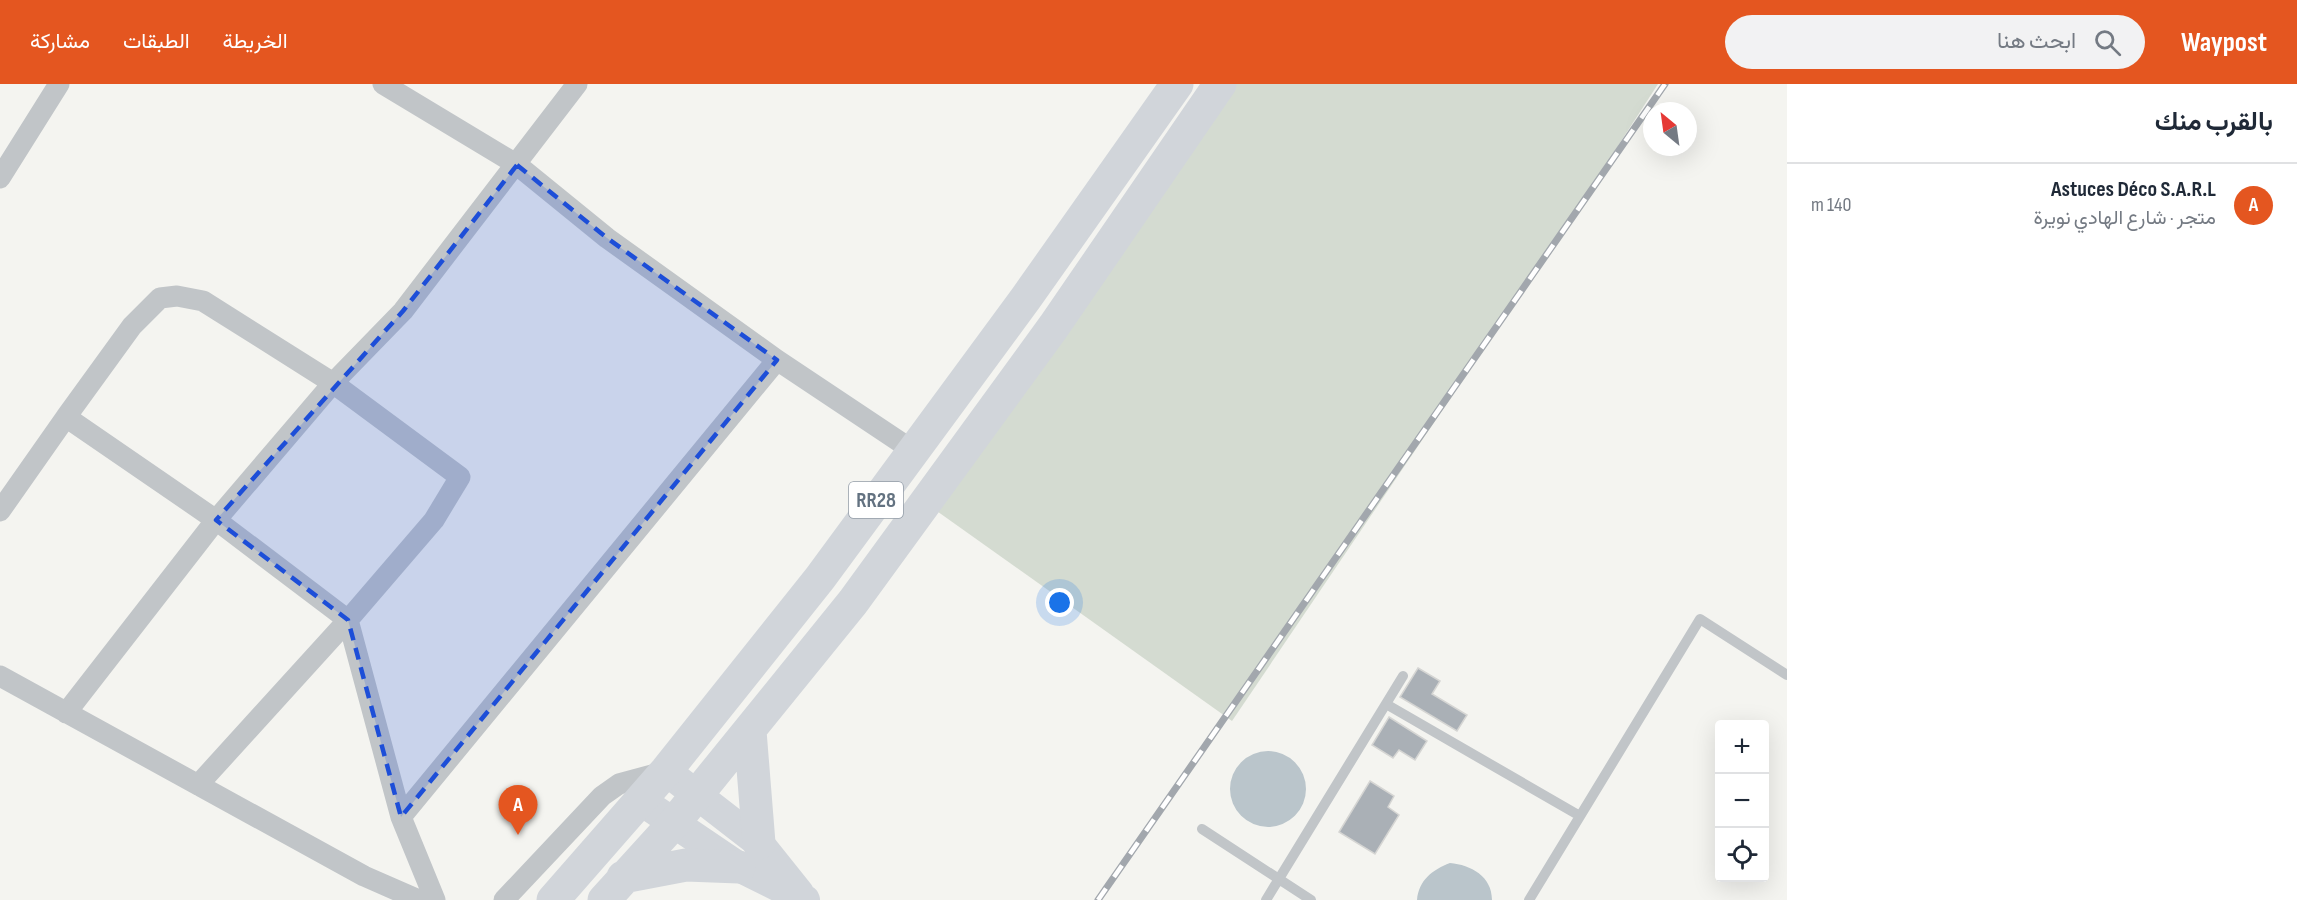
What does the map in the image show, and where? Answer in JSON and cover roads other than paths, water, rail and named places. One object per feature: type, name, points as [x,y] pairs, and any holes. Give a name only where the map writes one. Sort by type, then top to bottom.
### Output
[{"type":"highway","name":"RR28","points":[[553,900],[634,790],[666,771],[820,578],[1026,298],[1177,84]]},
{"type":"highway","name":"RR28","points":[[614,888],[675,823],[853,602],[1033,354],[1220,84]]},
{"type":"highway","points":[[750,731],[759,843]]},
{"type":"highway","points":[[614,888],[686,865],[739,867]]},
{"type":"street","points":[[0,178],[60,84]]},
{"type":"street","points":[[382,84],[516,165],[608,238],[777,360],[912,450]]},
{"type":"street","points":[[66,713],[216,520],[333,383],[403,311],[577,84]]},
{"type":"street","points":[[0,511],[132,326],[160,298],[177,296],[203,301],[333,383],[459,477],[434,520],[348,621],[198,785]]},
{"type":"street","points":[[401,817],[777,360]]},
{"type":"street","points":[[66,417],[216,520],[348,621],[401,817],[435,900]]},
{"type":"street","points":[[0,676],[364,876],[419,900]]},
{"type":"street","points":[[666,771],[759,843],[805,900]]},
{"type":"street","points":[[504,900],[602,796],[619,784],[634,790],[675,823],[739,867],[805,900]]},
{"type":"lane","points":[[1529,900],[1700,619],[1787,675]]},
{"type":"lane","points":[[1266,900],[1403,676]]},
{"type":"lane","points":[[1386,704],[1580,816]]},
{"type":"lane","points":[[1202,830],[1311,900]]},
{"type":"railway","points":[[1098,900],[1665,84]]},
{"type":"place","name":"Astuces Déco S.A.R.L","points":[[518,835]]}]
